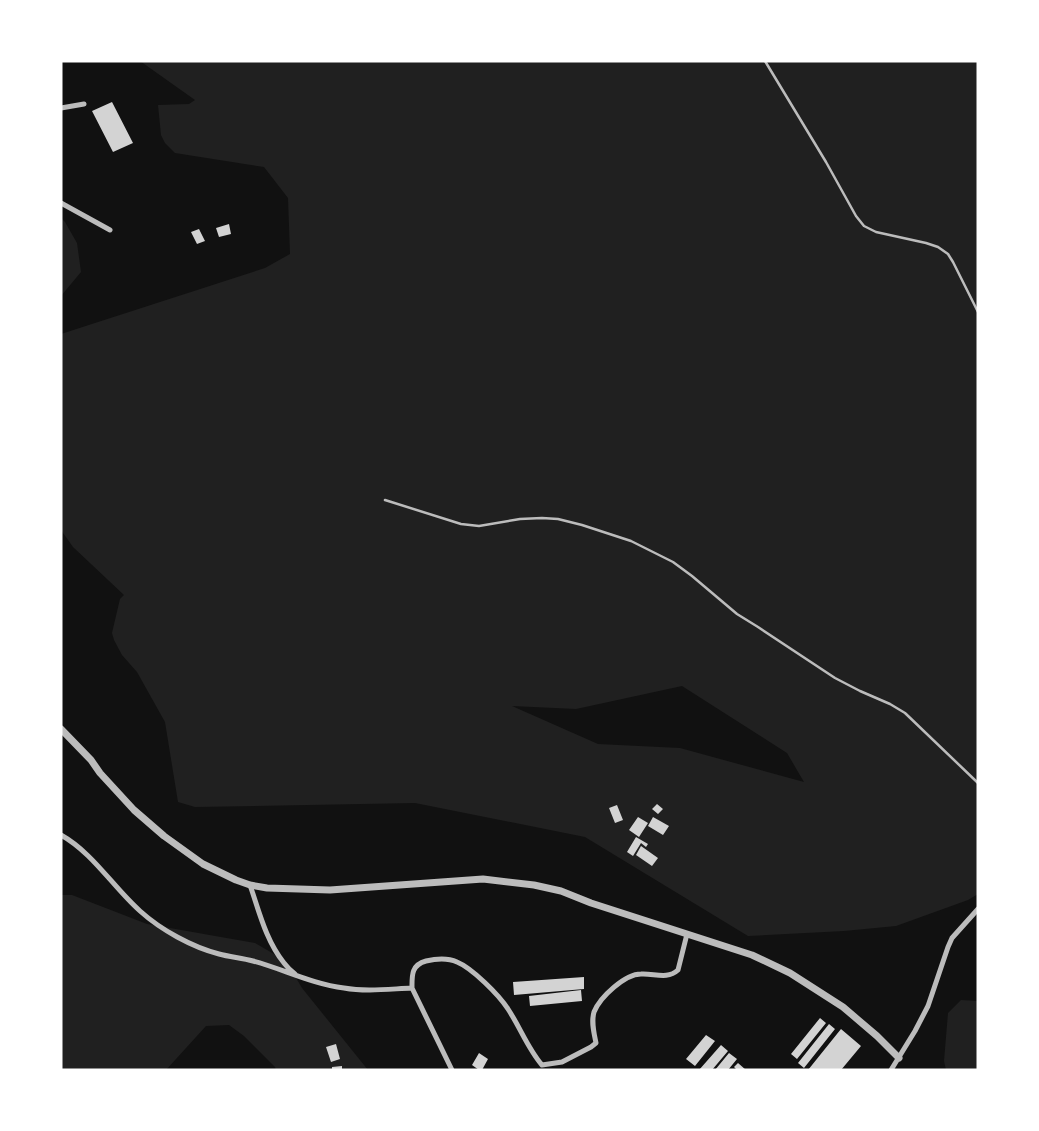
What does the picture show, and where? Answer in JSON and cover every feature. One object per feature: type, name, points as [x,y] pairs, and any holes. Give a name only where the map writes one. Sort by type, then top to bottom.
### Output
[{"type":"street","points":[[61,108],[84,104]]},
{"type":"street","points":[[61,203],[110,230]]},
{"type":"street","points":[[61,729],[91,760],[100,773],[134,810],[164,836],[203,864],[236,880],[267,888],[330,890],[483,879],[534,885],[561,891],[600,906],[752,955],[790,973],[843,1007],[899,1058]]},
{"type":"street","points":[[61,835],[92,858],[140,911],[160,926],[192,944],[218,954],[252,961],[345,989],[412,988]]},
{"type":"street","points":[[250,885],[273,946],[297,976]]},
{"type":"street","points":[[891,1070],[928,1006],[952,938],[978,910]]},
{"type":"street","points":[[452,1070],[412,988],[414,967],[424,962],[440,960],[457,962],[476,974],[508,1009],[542,1065],[562,1062],[592,1047],[596,1043],[592,1024],[594,1012],[610,991],[622,981],[632,975],[670,976],[678,970],[687,934]]},
{"type":"lane","points":[[765,61],[856,216],[864,226],[876,232],[926,243],[938,247],[948,254],[978,312]]},
{"type":"lane","points":[[385,500],[462,524],[479,526],[520,519],[558,519],[631,541],[673,562],[737,614],[835,678],[905,713],[978,783]]},
{"type":"shaded area","points":[[140,61],[978,61],[978,894],[968,900],[896,926],[748,936],[585,837],[415,803],[195,807],[178,802],[165,722],[137,672],[122,655],[112,633],[120,599],[124,595],[73,547],[61,530],[61,334],[265,268],[290,254],[288,198],[264,167],[175,153],[165,143],[161,135],[158,105],[189,104],[195,100]],"holes":[[[682,686],[787,753],[804,782],[680,748],[598,744],[512,706],[576,709]]]},
{"type":"shaded area","points":[[61,218],[77,243],[81,272],[61,296]]},
{"type":"shaded area","points":[[61,895],[72,895],[147,924],[255,943],[286,961],[302,988],[368,1070],[276,1070],[244,1036],[229,1025],[206,1026],[166,1070],[61,1070]]},
{"type":"shaded area","points":[[961,1000],[978,1001],[978,1070],[946,1070],[944,1061],[948,1013]]},
{"type":"building","points":[[112,102],[133,143],[113,152],[92,111]]},
{"type":"building","points":[[229,224],[231,234],[219,237],[216,228]]},
{"type":"building","points":[[199,229],[205,241],[197,244],[191,232]]},
{"type":"building","points":[[657,804],[663,809],[658,814],[652,809]]},
{"type":"building","points":[[617,805],[623,820],[615,823],[609,808]]},
{"type":"building","points":[[638,817],[648,823],[639,837],[629,830]]},
{"type":"building","points":[[653,817],[669,826],[663,835],[648,826]]},
{"type":"building","points":[[636,837],[648,844],[646,847],[641,843],[633,856],[627,852]]},
{"type":"building","points":[[641,846],[658,858],[652,866],[636,855]]},
{"type":"building","points":[[584,977],[584,989],[514,995],[513,982]]},
{"type":"building","points":[[581,990],[582,1001],[530,1006],[529,996]]},
{"type":"building","points":[[820,1018],[826,1023],[797,1059],[791,1054]]},
{"type":"building","points":[[829,1024],[835,1029],[804,1068],[798,1063]]},
{"type":"building","points":[[841,1029],[861,1046],[841,1070],[808,1070]]},
{"type":"building","points":[[706,1035],[715,1041],[695,1066],[686,1059]]},
{"type":"building","points":[[336,1044],[340,1059],[331,1062],[326,1047]]},
{"type":"building","points":[[721,1045],[728,1051],[712,1070],[699,1070]]},
{"type":"building","points":[[479,1053],[488,1059],[482,1070],[472,1065]]},
{"type":"building","points":[[729,1053],[737,1059],[728,1070],[715,1070]]},
{"type":"building","points":[[738,1063],[746,1070],[737,1070],[734,1067]]},
{"type":"building","points":[[342,1066],[342,1070],[332,1070],[332,1067]]}]
